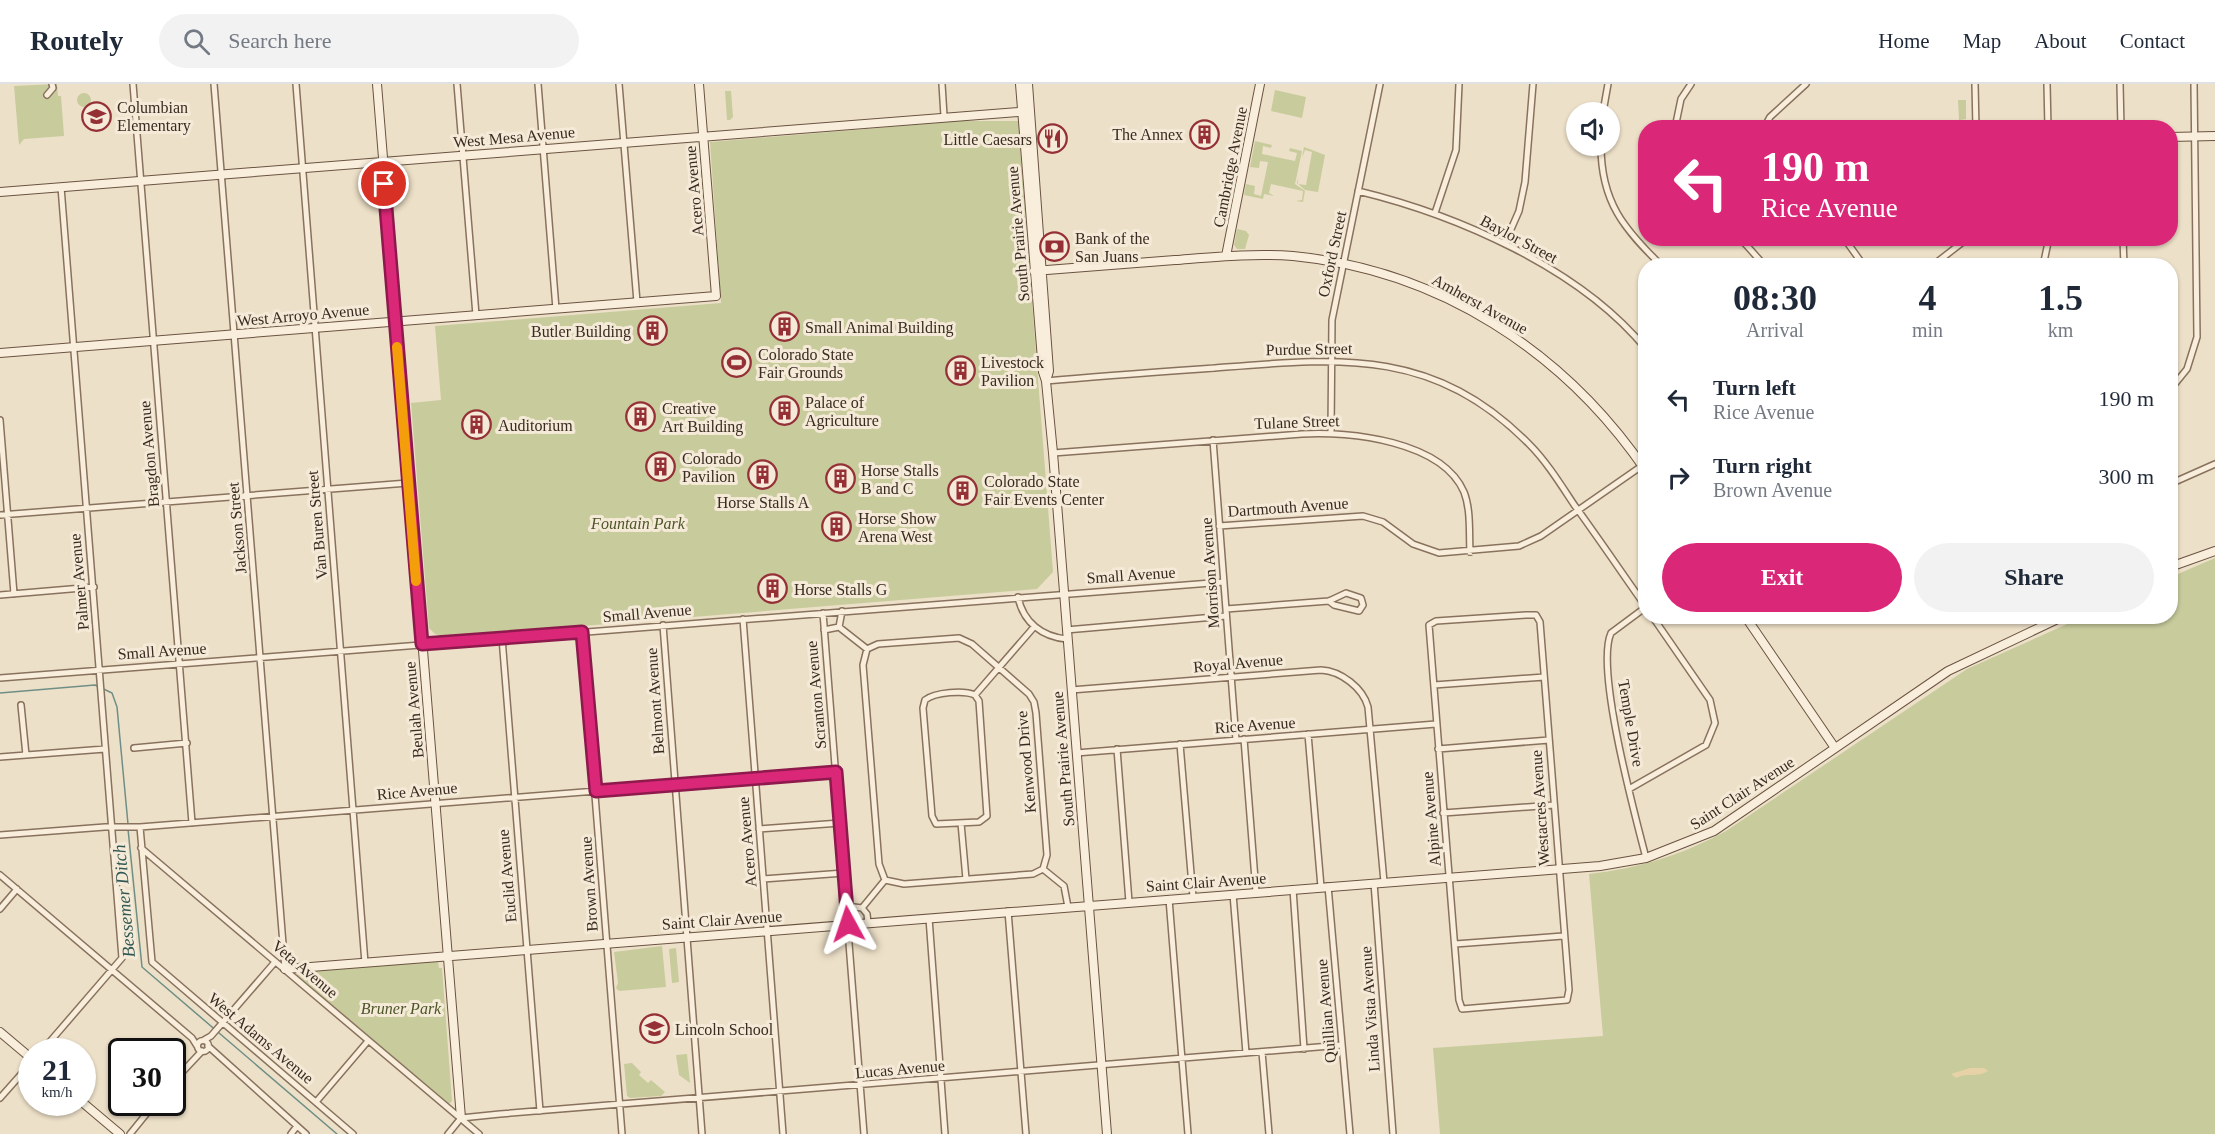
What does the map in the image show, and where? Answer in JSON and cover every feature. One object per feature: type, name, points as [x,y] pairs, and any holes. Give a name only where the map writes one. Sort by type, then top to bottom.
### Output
[{"type":"street","points":[[47,95],[52,84]]},
{"type":"street","name":"Bragdon Avenue","points":[[133,84],[192,823]]},
{"type":"street","name":"Jackson Street","points":[[214,84],[236,334],[285,969]]},
{"type":"street","name":"Van Buren Street","points":[[296,84],[365,963]]},
{"type":"street","name":"Beulah Avenue","points":[[377,84],[460,1118]]},
{"type":"street","points":[[457,84],[476,315]]},
{"type":"street","points":[[538,84],[556,309]]},
{"type":"street","points":[[619,84],[637,302]]},
{"type":"street","name":"Acero Avenue","points":[[699,84],[716,296]]},
{"type":"street","points":[[942,84],[944,116]]},
{"type":"street","name":"South Prairie Avenue","points":[[1020,84],[1026,111],[1043,372],[1047,381],[1107,1134]]},
{"type":"street","name":"South Prairie Avenue","points":[[1026,111],[1028,84]]},
{"type":"street","name":"Cambridge Avenue","points":[[1226,256],[1260,84]]},
{"type":"street","name":"Oxford Street","points":[[1330,432],[1332,320],[1380,84]]},
{"type":"street","points":[[1435,213],[1452,168],[1456,150],[1459,84]]},
{"type":"street","points":[[1505,243],[1519,211],[1524,189],[1533,84]]},
{"type":"street","points":[[1605,102],[1608,84]]},
{"type":"street","points":[[1677,120],[1681,99],[1691,84]]},
{"type":"street","points":[[1768,120],[1806,84]]},
{"type":"street","points":[[1975,84],[1976,120]]},
{"type":"street","points":[[2047,84],[2048,120]]},
{"type":"street","points":[[2120,84],[2121,120]]},
{"type":"street","points":[[2178,380],[2187,369],[2198,337],[2194,84]]},
{"type":"street","name":"West Mesa Avenue","points":[[0,192],[1026,111]]},
{"type":"street","points":[[2178,137],[2215,136]]},
{"type":"street","points":[[1602,156],[1605,185],[1613,208],[1638,241]]},
{"type":"street","name":"Palmer Avenue","points":[[53,1038],[122,958],[61,187]]},
{"type":"street","name":"Baylor Street","points":[[1358,191],[1435,213],[1505,243],[1567,281],[1600,306],[1638,342]]},
{"type":"street","points":[[1643,246],[1654,258]]},
{"type":"street","points":[[1747,246],[1758,258]]},
{"type":"street","points":[[1942,258],[1958,246]]},
{"type":"street","name":"Amherst Avenue","points":[[1038,271],[1226,256],[1292,256],[1345,264],[1400,278],[1447,298],[1539,353],[1590,399],[1638,459]]},
{"type":"street","name":"West Arroyo Avenue","points":[[0,353],[716,296]]},
{"type":"street","name":"Purdue Street","points":[[1047,381],[1332,360],[1381,364],[1408,371],[1469,397],[1494,414],[1530,445],[1638,596]]},
{"type":"street","points":[[0,420],[14,594]]},
{"type":"street","name":"Tulane Street","points":[[1053,453],[1330,432],[1373,438],[1395,444],[1423,456],[1448,471],[1458,482],[1467,503],[1470,552]]},
{"type":"street","name":"Morrison Avenue","points":[[1213,440],[1236,740]]},
{"type":"street","points":[[2178,480],[2215,464]]},
{"type":"street","name":"Dartmouth Avenue","points":[[1220,526],[1363,516],[1383,522],[1421,548],[1439,553],[1505,549],[1530,542],[1638,470]]},
{"type":"street","points":[[0,515],[408,483]]},
{"type":"street","points":[[2178,564],[2215,551]]},
{"type":"street","name":"Small Avenue","points":[[0,678],[1224,582]]},
{"type":"street","points":[[0,595],[94,587]]},
{"type":"street","points":[[1226,609],[1329,601],[1342,594],[1351,594],[1360,598],[1363,605],[1359,611],[1354,611],[1329,601]]},
{"type":"street","points":[[1018,597],[1023,614],[1034,627],[1051,636],[1067,639]]},
{"type":"street","points":[[839,627],[842,611]]},
{"type":"street","name":"Scranton Avenue","points":[[823,613],[864,1134]]},
{"type":"street","name":"Temple Drive","points":[[1638,613],[1611,633],[1607,645],[1614,719],[1646,858]]},
{"type":"street","name":"Alpine Avenue","points":[[1462,1009],[1443,813],[1429,625],[1436,621],[1536,615]]},
{"type":"street","name":"Westacres Avenue","points":[[1462,1009],[1567,1000],[1569,990],[1540,622],[1536,615]]},
{"type":"street","points":[[1066,630],[1226,616]]},
{"type":"street","name":"Acero Avenue","points":[[743,619],[783,1134]]},
{"type":"street","points":[[1629,789],[1706,745],[1712,737],[1715,723],[1710,700],[1658,624]]},
{"type":"street","points":[[1750,624],[1835,748]]},
{"type":"street","name":"Saint Clair Avenue","points":[[285,969],[1600,866],[1646,858],[1714,831],[1948,671],[2047,624]]},
{"type":"street","name":"Belmont Avenue","points":[[663,625],[702,1134]]},
{"type":"street","points":[[824,630],[839,627]]},
{"type":"street","points":[[839,627],[867,650],[863,664],[879,864],[885,880]]},
{"type":"street","points":[[975,695],[1034,627]]},
{"type":"street","name":"Brown Avenue","points":[[582,632],[622,1134]]},
{"type":"street","name":"Euclid Avenue","points":[[502,638],[540,1111]]},
{"type":"street","name":"Kenwood Drive","points":[[867,650],[878,644],[959,638],[967,641],[1029,694],[1036,707],[1047,855],[1044,868]]},
{"type":"street","name":"Royal Avenue","points":[[1071,690],[1321,670],[1336,672],[1361,692],[1366,700],[1371,729],[1384,882]]},
{"type":"street","points":[[1434,685],[1544,677]]},
{"type":"street","points":[[967,693],[975,695],[979,701],[988,812],[983,820],[940,825],[932,819],[923,704],[933,696],[967,693]]},
{"type":"street","points":[[21,705],[26,755]]},
{"type":"street","name":"Rice Avenue","points":[[1076,753],[1436,724]]},
{"type":"street","name":"Quillian Avenue","points":[[1308,734],[1350,1134]]},
{"type":"street","points":[[1244,739],[1256,892]]},
{"type":"street","points":[[1438,748],[1549,740]]},
{"type":"street","points":[[134,748],[187,743]]},
{"type":"street","points":[[1180,744],[1192,897]]},
{"type":"street","points":[[0,757],[105,749]]},
{"type":"street","points":[[1117,749],[1129,902]]},
{"type":"street","name":"Rice Avenue","points":[[0,835],[112,827],[128,828],[836,772]]},
{"type":"street","points":[[1443,813],[1554,805]]},
{"type":"street","points":[[759,829],[840,823]]},
{"type":"street","points":[[961,823],[966,879]]},
{"type":"street","points":[[140,827],[141,848]]},
{"type":"street","name":"Veta Avenue","points":[[141,848],[479,1134]]},
{"type":"street","name":"West Adams Avenue","points":[[141,848],[152,962],[220,1025],[353,1134]]},
{"type":"street","points":[[885,880],[904,884],[1033,874],[1044,868],[1064,886],[1068,907]]},
{"type":"street","points":[[763,879],[844,873]]},
{"type":"street","points":[[0,875],[192,1038],[205,1044],[306,1134]]},
{"type":"street","points":[[862,908],[885,880]]},
{"type":"street","name":"Linda Vista Avenue","points":[[1374,883],[1393,1134]]},
{"type":"street","points":[[0,909],[17,889]]},
{"type":"street","points":[[1293,889],[1304,1049]]},
{"type":"street","points":[[1233,894],[1246,1053]]},
{"type":"street","points":[[1169,899],[1188,1134]]},
{"type":"street","points":[[846,906],[862,908],[867,914],[868,922]]},
{"type":"street","points":[[1008,912],[1026,1134]]},
{"type":"street","points":[[929,918],[945,1134]]},
{"type":"street","points":[[1455,944],[1563,936]]},
{"type":"street","points":[[186,1067],[276,962]]},
{"type":"street","points":[[0,1032],[18,1048]]},
{"type":"street","points":[[316,1102],[368,1041]]},
{"type":"street","name":"Lucas Avenue","points":[[460,1118],[1342,1046]]},
{"type":"street","points":[[1262,1052],[1269,1134]]},
{"type":"street","points":[[0,1098],[18,1077]]},
{"type":"street","points":[[96,1114],[120,1134]]},
{"type":"street","points":[[130,1134],[145,1116]]},
{"type":"street","points":[[448,1134],[460,1118]]},
{"type":"street","points":[[291,1134],[297,1126]]},
{"type":"green space","points":[[57,84],[58,96],[61,96],[64,136],[24,139],[19,145],[14,86]]},
{"type":"green space","points":[[1275,90],[1306,97],[1302,118],[1271,111]]},
{"type":"green space","points":[[725,91],[731,91],[733,117],[730,120],[727,120]]},
{"type":"green space","points":[[84,93],[89,95],[91,100],[89,105],[84,107],[79,105],[77,100],[79,95]]},
{"type":"green space","points":[[1958,100],[1966,100],[1966,119],[1959,120]]},
{"type":"green space","name":"Colorado State Fair Grounds","points":[[961,121],[1018,121],[1053,572],[1037,589],[445,637],[435,634],[429,628],[411,403],[441,400],[435,326],[721,303],[710,142]]},
{"type":"green space","points":[[1255,141],[1272,145],[1271,148],[1263,146],[1262,154],[1295,161],[1297,153],[1289,151],[1290,148],[1302,151],[1295,184],[1305,191],[1303,202],[1296,201],[1302,200],[1303,191],[1271,184],[1269,193],[1274,196],[1264,194],[1263,199],[1244,195],[1246,184],[1255,186],[1254,194],[1261,196],[1268,162],[1260,161],[1259,168],[1250,167]]},
{"type":"green space","points":[[1304,147],[1325,155],[1318,192],[1305,190],[1298,184],[1306,185],[1312,152],[1305,150],[1302,158]]},
{"type":"green space","points":[[1237,229],[1246,231],[1249,235],[1245,249],[1237,249],[1234,245]]},
{"type":"green space","points":[[2215,558],[2215,1134],[1440,1134],[1433,1048],[1603,1036],[1589,874],[1626,868],[1677,854],[1726,831],[1967,669],[2067,624],[2178,624],[2178,574]]},
{"type":"green space","points":[[662,946],[666,987],[619,991],[616,988],[618,983],[614,952]]},
{"type":"green space","points":[[676,948],[679,982],[672,983],[669,949]]},
{"type":"green space","name":"Bruner Park","points":[[438,961],[439,968],[442,968],[452,1101],[449,1104],[297,975],[299,972]]},
{"type":"green space","points":[[687,1054],[690,1083],[679,1075],[676,1055]]},
{"type":"green space","points":[[632,1063],[641,1072],[639,1075],[648,1083],[651,1080],[665,1092],[661,1096],[630,1098],[627,1096],[624,1064]]},
{"type":"sand","points":[[1970,1068],[1984,1068],[1988,1071],[1956,1078],[1951,1074]]},
{"type":"waterway","name":"Bessemer Ditch","points":[[0,693],[95,685],[112,693],[117,707],[128,824]]},
{"type":"waterway","name":"Bessemer Ditch","points":[[128,829],[142,967],[337,1134]]},
{"type":"slow traffic","points":[[397,347],[416,581]]},
{"type":"place","name":"Columbian Elementary","points":[[96,116]]},
{"type":"place","name":"The Annex","points":[[1204,134]]},
{"type":"place","name":"Little Caesars","points":[[1053,139]]},
{"type":"place","name":"Bank of the San Juans","points":[[1054,247]]},
{"type":"place","name":"Small Animal Building","points":[[784,327]]},
{"type":"place","name":"Butler Building","points":[[652,331]]},
{"type":"place","name":"Colorado State Fair Grounds","points":[[737,363]]},
{"type":"place","name":"Livestock Pavilion","points":[[960,371]]},
{"type":"place","name":"Palace of Agriculture","points":[[784,411]]},
{"type":"place","name":"Creative Art Building","points":[[641,417]]},
{"type":"place","name":"Auditorium","points":[[477,425]]},
{"type":"place","name":"Colorado Pavilion","points":[[661,467]]},
{"type":"place","name":"Horse Stalls A","points":[[763,474]]},
{"type":"place","name":"Horse Stalls B and C","points":[[840,479]]},
{"type":"place","name":"Colorado State Fair Events Center","points":[[963,490]]},
{"type":"place","name":"Horse Show Arena West","points":[[837,527]]},
{"type":"place","name":"Horse Stalls G","points":[[773,589]]},
{"type":"place","name":"Lincoln School","points":[[654,1029]]},
{"type":"route","points":[[384,184],[422,644],[582,632],[596,791],[836,772],[848,924]]},
{"type":"park label","name":"Fountain Park","points":[[638,523]]}]
